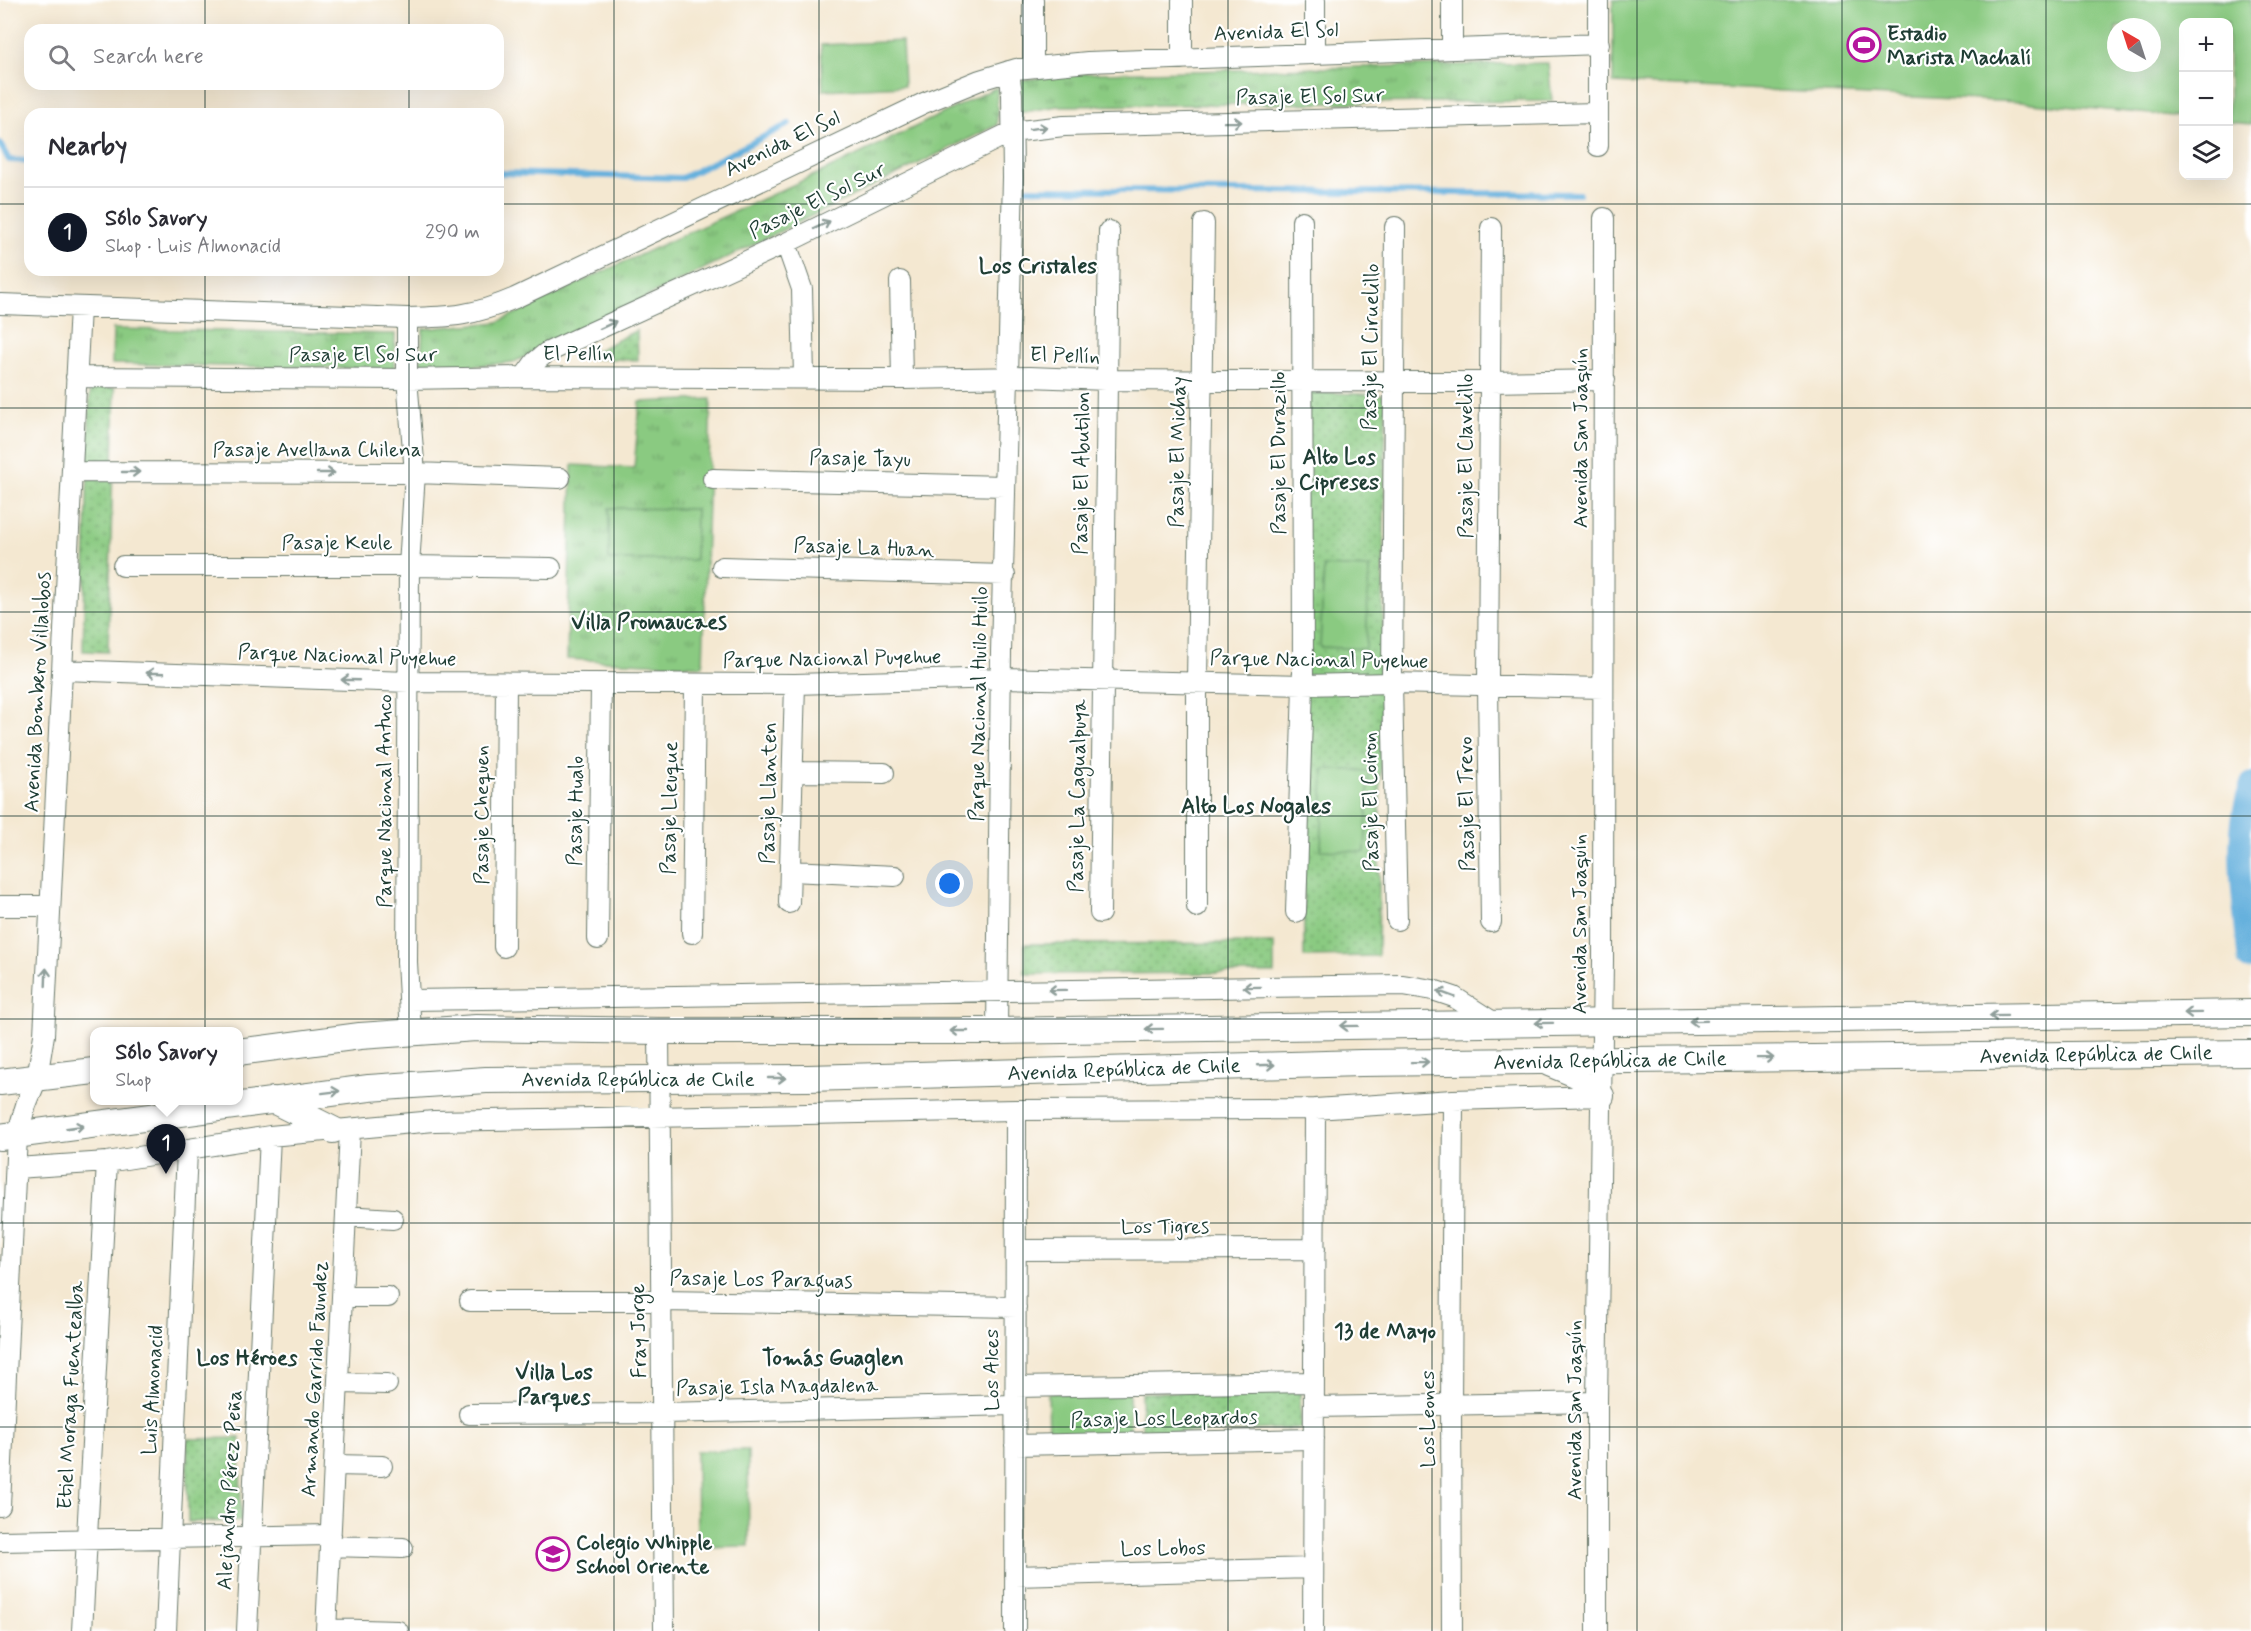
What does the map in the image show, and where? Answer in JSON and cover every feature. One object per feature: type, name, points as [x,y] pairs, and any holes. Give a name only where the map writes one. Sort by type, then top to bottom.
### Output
[{"type":"main road","name":"Avenida República de Chile","points":[[243,1051],[360,1036],[476,1028],[659,1031],[997,1031],[2251,1013]]},
{"type":"main road","name":"Avenida República de Chile","points":[[243,1104],[369,1088],[486,1080],[808,1078],[1601,1059],[2251,1053]]},
{"type":"main road","points":[[1540,1061],[1554,1064],[1578,1076],[1601,1096]]},
{"type":"main road","points":[[0,1082],[90,1071]]},
{"type":"main road","points":[[273,1100],[342,1130]]},
{"type":"main road","name":"Avenida República de Chile","points":[[9,1136],[236,1105]]},
{"type":"street","points":[[1033,0],[1033,66]]},
{"type":"street","points":[[1182,0],[1182,59]]},
{"type":"street","points":[[1315,0],[1316,54]]},
{"type":"street","points":[[1452,0],[1452,48]]},
{"type":"street","points":[[1598,0],[1598,146]]},
{"type":"street","name":"Avenida El Sol","points":[[0,304],[407,318],[460,316],[495,306],[894,116],[980,80],[1009,71],[1033,66],[1182,59],[1599,44]]},
{"type":"street","name":"Parque Nacional Huilo Huilo","points":[[997,1031],[1001,678],[1013,178],[1012,94],[1009,71]]},
{"type":"street","name":"Pasaje El Sol Sur","points":[[76,377],[407,379],[524,377],[535,362],[546,353],[786,243],[1011,132],[1064,126],[1597,113]]},
{"type":"street","name":"Avenida San Joaquín","points":[[1597,1631],[1597,1402],[1602,1022],[1604,218]]},
{"type":"street","name":"Pasaje El Durazillo","points":[[1296,912],[1303,685],[1302,221]]},
{"type":"street","name":"Pasaje El Michay","points":[[1197,907],[1197,681],[1204,223]]},
{"type":"street","name":"Pasaje El Ciruelillo","points":[[1392,683],[1395,227]]},
{"type":"street","name":"Pasaje El Clavelillo","points":[[1488,685],[1491,228]]},
{"type":"street","name":"Pasaje El Abutilon","points":[[1102,681],[1108,231]]},
{"type":"street","points":[[786,243],[802,288],[804,378]]},
{"type":"street","points":[[900,281],[902,379]]},
{"type":"street","name":"Avenida Bombero Villalobos","points":[[0,1506],[16,1168],[9,1136],[26,1105],[37,1078],[44,1035],[80,307]]},
{"type":"street","name":"Parque Nacional Antuco","points":[[407,318],[407,379],[415,473],[409,566],[407,962],[411,1000],[411,1033]]},
{"type":"street","name":"El Pellín","points":[[524,377],[902,379],[1030,376],[1106,380],[1393,382],[1605,380]]},
{"type":"street","name":"Pasaje Avellana Chilena","points":[[73,472],[415,473],[560,478]]},
{"type":"street","name":"Pasaje Tayu","points":[[713,479],[1005,486]]},
{"type":"street","name":"Pasaje Keule","points":[[123,566],[551,568]]},
{"type":"street","name":"Pasaje La Huan","points":[[722,567],[1005,575]]},
{"type":"street","name":"Parque Nacional Puyehue","points":[[62,670],[409,682],[795,684],[1001,678],[1303,685],[1392,683],[1603,688]]},
{"type":"street","name":"Pasaje La Cagualpuya","points":[[1100,913],[1102,681]]},
{"type":"street","name":"Pasaje Chequen","points":[[504,947],[506,683]]},
{"type":"street","name":"Pasaje El Coiron","points":[[1392,683],[1397,920]]},
{"type":"street","name":"Pasaje Hualo","points":[[597,939],[601,684]]},
{"type":"street","name":"Pasaje Lleuque","points":[[692,933],[695,684]]},
{"type":"street","name":"Pasaje Llanten","points":[[789,903],[795,684]]},
{"type":"street","name":"Pasaje El Trevo","points":[[1488,685],[1491,922]]},
{"type":"street","points":[[793,772],[884,773]]},
{"type":"street","points":[[791,871],[895,876]]},
{"type":"street","points":[[0,906],[49,906]]},
{"type":"street","name":"Avenida República de Chile","points":[[411,1000],[1403,985],[1433,990],[1454,997],[1496,1024]]},
{"type":"street","name":"Fray Jorge","points":[[659,1031],[664,1631]]},
{"type":"street","name":"Avenida República de Chile","points":[[16,1168],[107,1162],[270,1136],[434,1121],[1016,1110],[1315,1108],[1453,1100],[1601,1096]]},
{"type":"street","name":"Los Leones","points":[[1452,1631],[1453,1100]]},
{"type":"street","points":[[1313,1631],[1315,1108]]},
{"type":"street","name":"Los Alces","points":[[1014,1631],[1016,1110]]},
{"type":"street","name":"Armando Garrido Faundez","points":[[326,1630],[346,1216],[342,1130]]},
{"type":"street","name":"Alejandro Pérez Peña","points":[[247,1631],[270,1136]]},
{"type":"street","name":"Luis Almonacid","points":[[166,1631],[187,1151]]},
{"type":"street","name":"Etiel Moraga Fuentealba","points":[[82,1631],[107,1162]]},
{"type":"street","points":[[346,1216],[393,1219]]},
{"type":"street","name":"Los Tigres","points":[[1016,1250],[1315,1249]]},
{"type":"street","points":[[342,1297],[388,1297]]},
{"type":"street","name":"Pasaje Los Paraguas","points":[[470,1301],[662,1301],[1016,1307]]},
{"type":"street","name":"Pasaje Isla Magdalena","points":[[469,1414],[663,1413],[1313,1382]]},
{"type":"street","points":[[338,1383],[387,1384]]},
{"type":"street","points":[[1314,1407],[1597,1402]]},
{"type":"street","name":"Pasaje Los Leopardos","points":[[1016,1445],[1314,1439]]},
{"type":"street","points":[[334,1465],[382,1466]]},
{"type":"street","points":[[0,1541],[250,1537],[331,1541],[403,1548]]},
{"type":"street","name":"Los Lobos","points":[[1015,1576],[1313,1568]]},
{"type":"street","points":[[326,1630],[398,1631]]},
{"type":"green space","name":"Estadio Marista Machalí","points":[[1613,0],[2251,0],[2251,124],[2233,122],[2233,18],[2179,18],[2179,117],[2020,102],[1613,83]]},
{"type":"green space","points":[[902,41],[904,86],[823,90],[821,45]]},
{"type":"green space","points":[[1548,63],[1552,101],[1058,106],[1018,113],[1016,82],[1058,74]]},
{"type":"green space","points":[[997,87],[997,125],[514,362],[420,371],[423,329],[498,322],[841,163]]},
{"type":"green space","points":[[113,329],[395,334],[394,369],[112,364]]},
{"type":"green space","points":[[637,330],[638,360],[582,358]]},
{"type":"green space","points":[[90,387],[115,388],[108,652],[83,651]]},
{"type":"green space","points":[[1301,392],[1386,395],[1378,956],[1304,957]]},
{"type":"green space","points":[[711,399],[703,666],[567,659],[572,465],[634,468],[640,402]]},
{"type":"green space","points":[[609,508],[696,509],[695,560],[609,560]]},
{"type":"green space","points":[[1324,566],[1369,568],[1366,649],[1320,647]]},
{"type":"green space","points":[[1324,769],[1369,771],[1365,852],[1321,850]]},
{"type":"green space","points":[[1274,943],[1274,973],[1025,974],[1025,944]]},
{"type":"green space","points":[[1300,1387],[1301,1428],[1142,1434],[1141,1393]]},
{"type":"green space","points":[[1129,1392],[1130,1437],[1049,1438],[1048,1393]]},
{"type":"green space","points":[[240,1438],[241,1521],[188,1522],[187,1439]]},
{"type":"green space","points":[[748,1450],[749,1546],[697,1547],[696,1451]]},
{"type":"waterway","points":[[504,173],[682,178],[789,124]]},
{"type":"waterway","points":[[0,144],[9,160],[24,161]]},
{"type":"waterway","points":[[1019,189],[1579,194]]},
{"type":"waterway","points":[[2248,960],[2240,848],[2241,826],[2251,783]]},
{"type":"place","name":"Estadio Marista Machalí","points":[[1864,45]]},
{"type":"place","name":"Sólo Savory","points":[[166,1174]]},
{"type":"place","name":"Colegio Whipple School Oriente","points":[[553,1554]]},
{"type":"district","name":"Los Cristales","points":[[1038,265]]},
{"type":"district","name":"Alto Los Cipreses","points":[[1339,468]]},
{"type":"district","name":"Villa Promaucaes","points":[[649,621]]},
{"type":"district","name":"Alto Los Nogales","points":[[1256,805]]},
{"type":"district","name":"13 de Mayo","points":[[1385,1330]]},
{"type":"district","name":"Los Héroes","points":[[247,1357]]},
{"type":"district","name":"Tomás Guaglen","points":[[833,1357]]},
{"type":"district","name":"Villa Los Parques","points":[[554,1384]]}]
